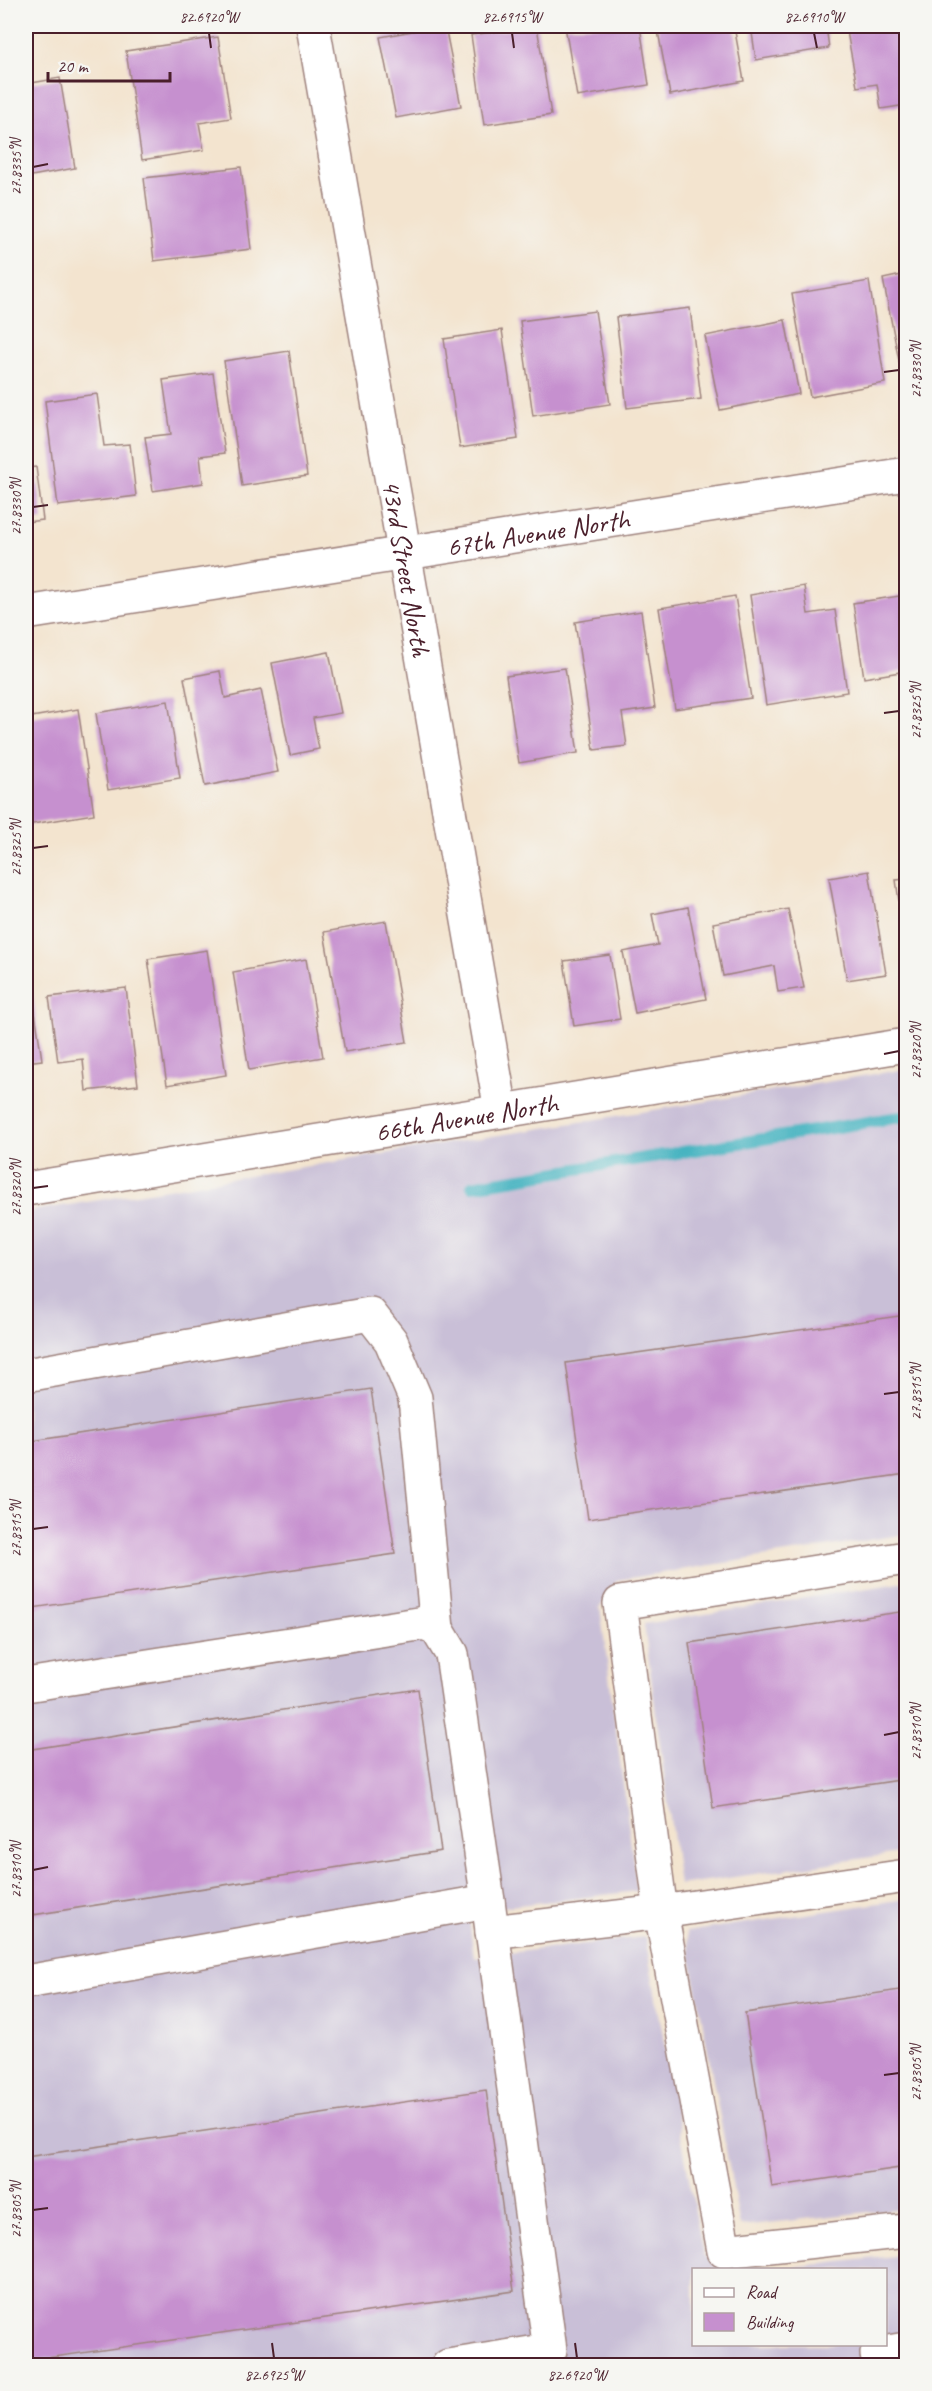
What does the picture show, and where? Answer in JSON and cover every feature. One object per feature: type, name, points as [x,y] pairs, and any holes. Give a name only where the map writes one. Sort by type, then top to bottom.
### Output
[{"type":"street","name":"43rd Street North","points":[[314,26],[501,1111]]},
{"type":"street","name":"67th Avenue North","points":[[26,614],[404,552],[906,474]]},
{"type":"street","name":"66th Avenue North","points":[[26,1189],[906,1045]]},
{"type":"street","points":[[26,1375],[370,1314],[391,1341],[415,1398],[437,1629],[452,1654],[550,2350],[448,2366]]},
{"type":"street","points":[[906,1558],[620,1604],[661,1912],[724,2251],[906,2231]]},
{"type":"street","points":[[26,1685],[425,1623],[437,1629]]},
{"type":"street","points":[[26,1982],[490,1916],[661,1912],[906,1876]]},
{"type":"street","points":[[879,2366],[877,2354],[906,2349]]},
{"type":"shaded area","points":[[906,1069],[906,1534],[617,1580],[600,1607],[637,1891],[468,1911],[474,1957],[645,1937],[703,2255],[720,2268],[692,2268],[692,2346],[887,2346],[887,2268],[783,2268],[906,2255],[906,2365],[26,2366],[26,1212]]},
{"type":"shaded area","points":[[906,1582],[906,1852],[679,1885],[644,1624]]},
{"type":"shaded area","points":[[906,1899],[906,2208],[740,2226],[686,1932]]},
{"type":"building","points":[[445,26],[461,106],[396,118],[380,37]]},
{"type":"building","points":[[537,26],[551,115],[484,125],[471,35]]},
{"type":"building","points":[[565,26],[640,26],[649,85],[577,97]]},
{"type":"building","points":[[657,26],[734,26],[744,81],[670,95]]},
{"type":"building","points":[[751,26],[826,26],[829,48],[756,60]]},
{"type":"building","points":[[846,26],[906,26],[906,105],[881,109],[877,84],[857,87]]},
{"type":"building","points":[[218,37],[231,118],[199,123],[204,150],[142,160],[126,51]]},
{"type":"building","points":[[60,78],[75,168],[26,177],[26,84]]},
{"type":"building","points":[[241,167],[251,249],[154,261],[144,178]]},
{"type":"building","points":[[906,274],[906,375],[902,376],[883,279]]},
{"type":"building","points":[[869,281],[885,383],[810,397],[792,294]]},
{"type":"building","points":[[690,308],[701,399],[627,408],[616,317]]},
{"type":"building","points":[[595,311],[610,404],[533,416],[520,321]]},
{"type":"building","points":[[785,320],[799,394],[720,410],[705,336]]},
{"type":"building","points":[[502,330],[518,439],[460,448],[444,339]]},
{"type":"building","points":[[289,351],[307,476],[242,486],[224,361]]},
{"type":"building","points":[[213,373],[225,453],[200,456],[203,483],[153,491],[145,437],[171,434],[163,380]]},
{"type":"building","points":[[97,394],[104,446],[130,444],[136,496],[58,506],[45,401]]},
{"type":"building","points":[[36,467],[43,520],[26,522],[26,468]]},
{"type":"building","points":[[804,586],[808,614],[835,610],[847,692],[766,705],[750,595]]},
{"type":"building","points":[[906,595],[906,671],[864,678],[853,603]]},
{"type":"building","points":[[735,596],[751,698],[675,709],[659,608]]},
{"type":"building","points":[[641,611],[655,708],[622,713],[627,746],[594,750],[575,622]]},
{"type":"building","points":[[329,652],[341,713],[313,718],[319,749],[290,755],[272,663]]},
{"type":"building","points":[[565,668],[578,753],[519,763],[506,676]]},
{"type":"building","points":[[220,671],[225,698],[261,690],[278,772],[205,786],[184,678]]},
{"type":"building","points":[[168,701],[180,778],[108,790],[96,713]]},
{"type":"building","points":[[78,709],[94,814],[26,825],[26,718]]},
{"type":"building","points":[[869,871],[886,974],[847,980],[829,878]]},
{"type":"building","points":[[906,879],[906,944],[905,944],[896,880]]},
{"type":"building","points":[[688,907],[706,999],[635,1013],[623,952],[658,945],[652,914]]},
{"type":"building","points":[[788,909],[804,988],[778,992],[774,966],[723,976],[713,923]]},
{"type":"building","points":[[386,921],[407,1042],[345,1052],[324,932]]},
{"type":"building","points":[[207,950],[226,1075],[167,1085],[148,959]]},
{"type":"building","points":[[610,955],[620,1019],[574,1026],[564,961]]},
{"type":"building","points":[[306,959],[323,1057],[249,1070],[233,972]]},
{"type":"building","points":[[30,978],[42,1060],[26,1062],[26,979]]},
{"type":"building","points":[[126,988],[138,1085],[86,1091],[83,1059],[58,1062],[49,997]]},
{"type":"building","points":[[906,1315],[906,1474],[588,1519],[566,1363]]},
{"type":"building","points":[[371,1389],[395,1554],[26,1609],[26,1442]]},
{"type":"building","points":[[906,1611],[906,1779],[713,1808],[689,1643]]},
{"type":"building","points":[[418,1689],[441,1851],[26,1916],[26,1750]]},
{"type":"building","points":[[906,1989],[906,2167],[772,2187],[745,2013]]},
{"type":"building","points":[[486,2090],[514,2291],[26,2361],[26,2157]]},
{"type":"waterway","points":[[472,1186],[906,1116]]}]
